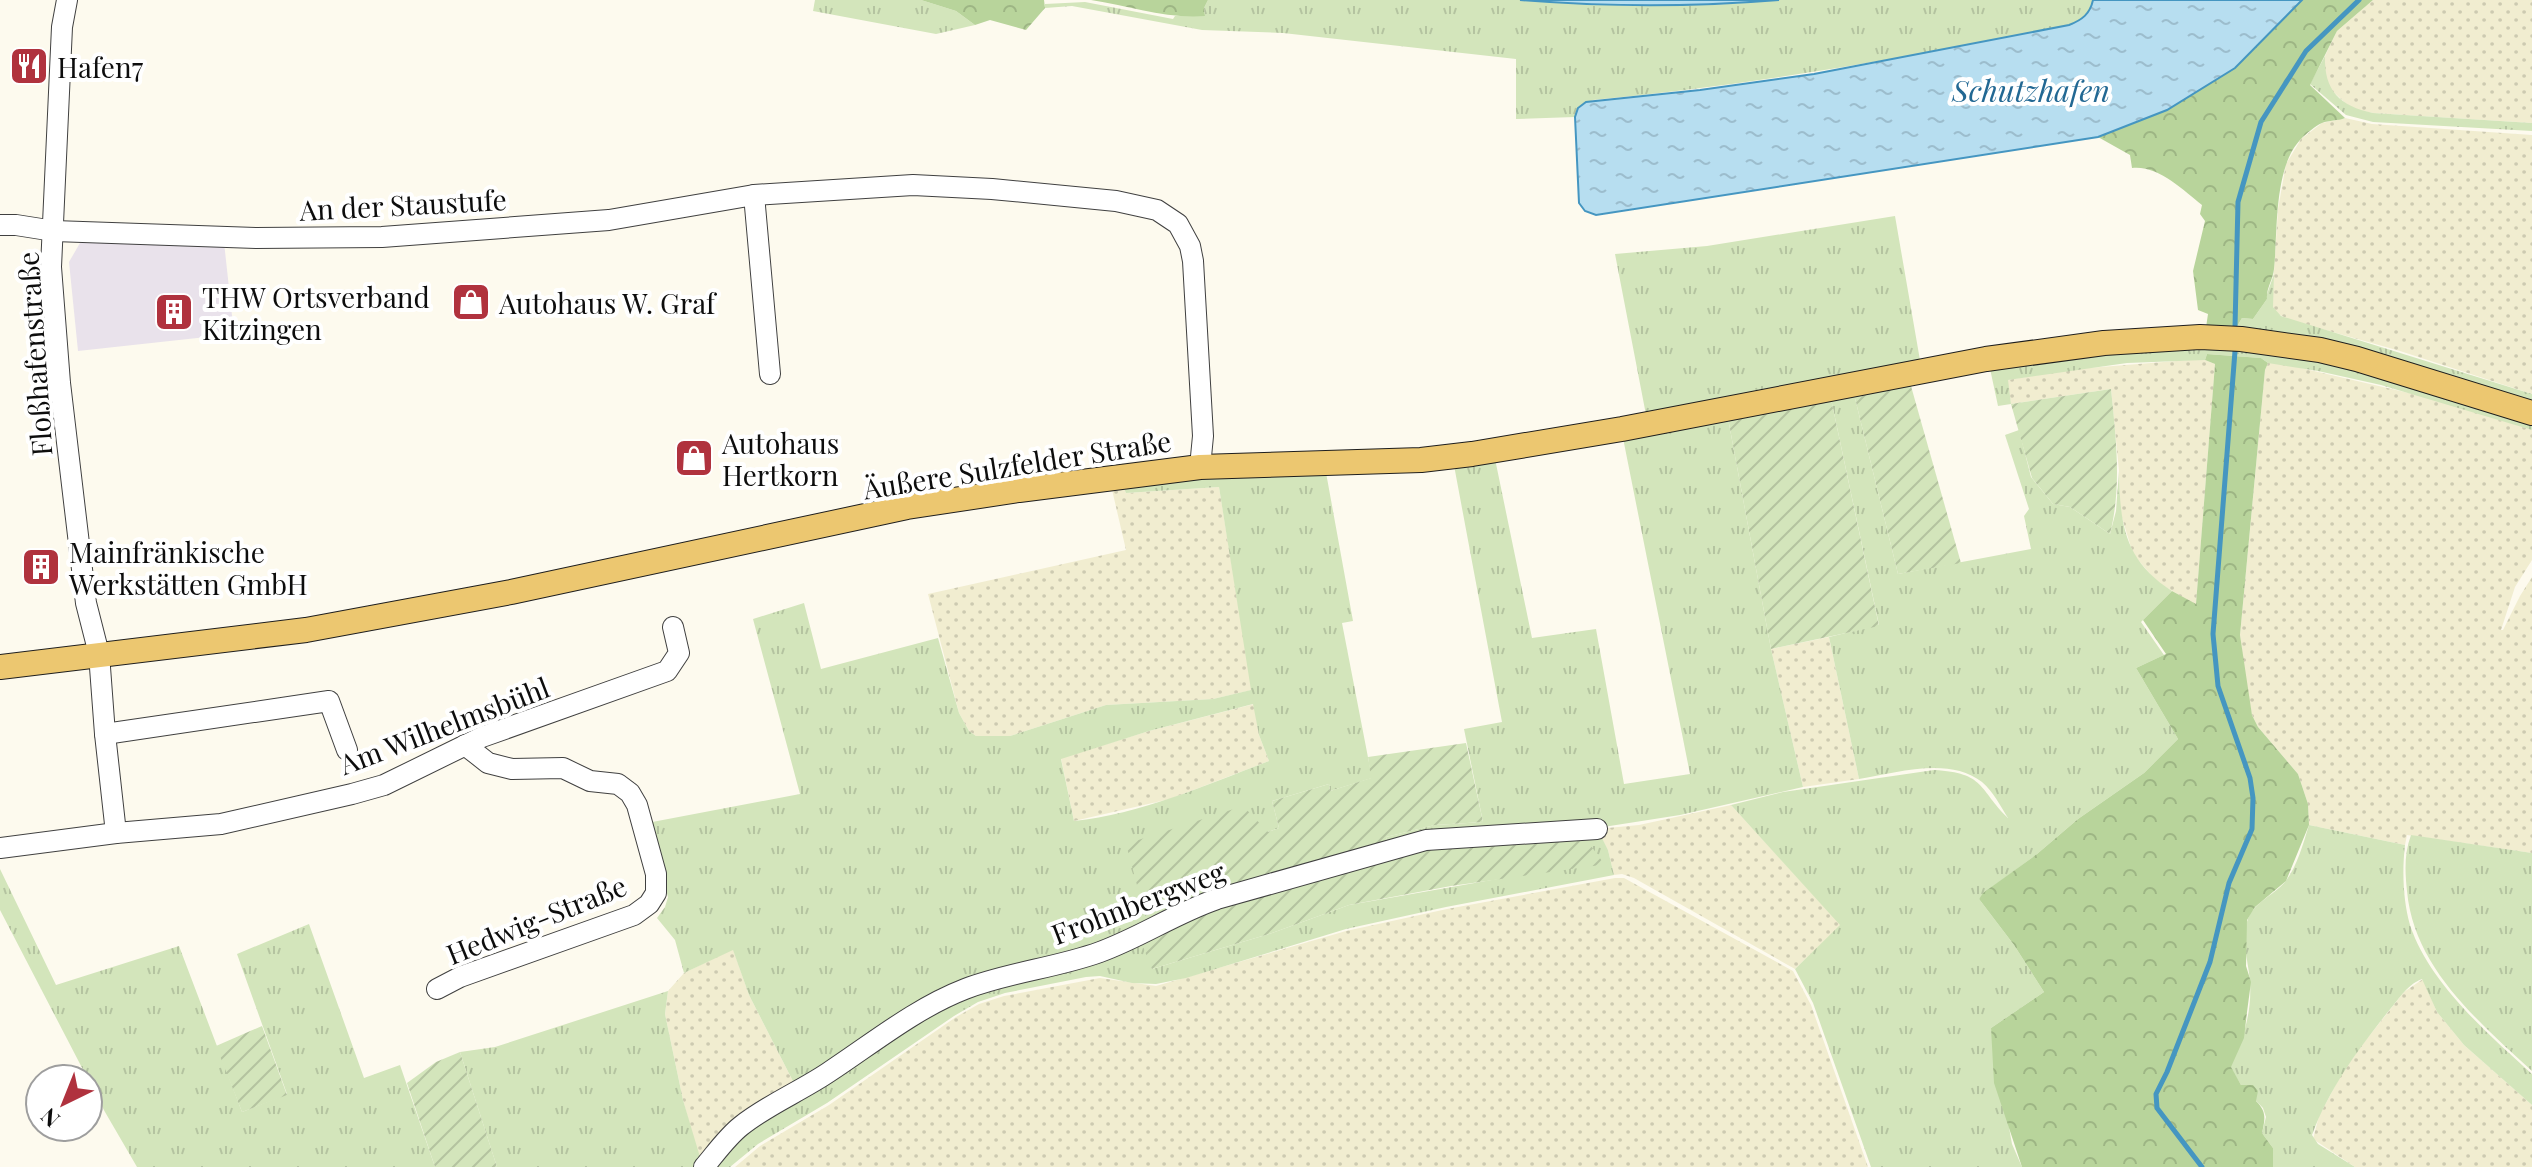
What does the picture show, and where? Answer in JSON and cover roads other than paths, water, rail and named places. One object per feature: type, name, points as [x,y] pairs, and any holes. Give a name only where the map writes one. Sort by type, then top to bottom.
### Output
[{"type":"main road","name":"Äußere Sulzfelder Straße","points":[[0,667],[306,630],[511,592],[907,507],[1094,479],[1200,467],[1421,460],[1472,454],[1622,429],[1986,359],[2104,343],[2200,337],[2241,339],[2320,350],[2532,413]]},
{"type":"street","name":"Floßhafenstraße","points":[[67,0],[62,27],[51,267],[60,383],[86,603],[99,654],[116,833]]},
{"type":"street","name":"An der Staustufe","points":[[0,225],[54,231],[256,238],[382,237],[609,220],[754,195],[913,185],[1116,201],[1157,210],[1169,217],[1184,234],[1193,261],[1203,436],[1200,467]]},
{"type":"street","points":[[754,195],[770,374]]},
{"type":"street","name":"Am Wilhelmsbühl","points":[[0,848],[221,824],[384,785],[482,737],[667,671],[679,653],[673,627]]},
{"type":"street","points":[[105,734],[329,701],[347,750]]},
{"type":"street","name":"Hedwig-Straße","points":[[437,989],[460,977],[634,915],[649,904],[656,893],[656,874],[637,805],[630,793],[618,784],[590,781],[563,768],[512,769],[488,763],[465,745]]},
{"type":"street","name":"Frohnbergweg","points":[[704,1167],[729,1137],[748,1121],[805,1088],[913,1017],[961,991],[1015,973],[1097,953],[1150,931],[1193,907],[1217,899],[1405,845],[1453,838],[1597,829]]},
{"type":"water","points":[[1520,0],[1779,0],[1650,5]]},
{"type":"water","name":"Schutzhafen","points":[[2093,0],[2302,0],[2235,68],[2167,110],[2098,137],[1596,215],[1585,211],[1579,203],[1575,117],[1578,108],[1586,102],[1814,74],[2069,25],[2085,16]]},
{"type":"waterway","points":[[2235,327],[2238,202],[2261,122],[2306,51],[2359,0]]},
{"type":"waterway","points":[[2202,1167],[2157,1108],[2156,1094],[2210,962],[2229,883],[2252,829],[2250,778],[2218,686],[2213,634],[2235,351]]},
{"type":"place","name":"Hafen7","points":[[29,66]]},
{"type":"place","name":"Autohaus W. Graf","points":[[471,302]]},
{"type":"place","name":"THW Ortsverband Kitzingen","points":[[174,312]]},
{"type":"place","name":"Autohaus Hertkorn","points":[[694,458]]},
{"type":"place","name":"Mainfränkische Werkstätten GmbH","points":[[41,567]]}]
